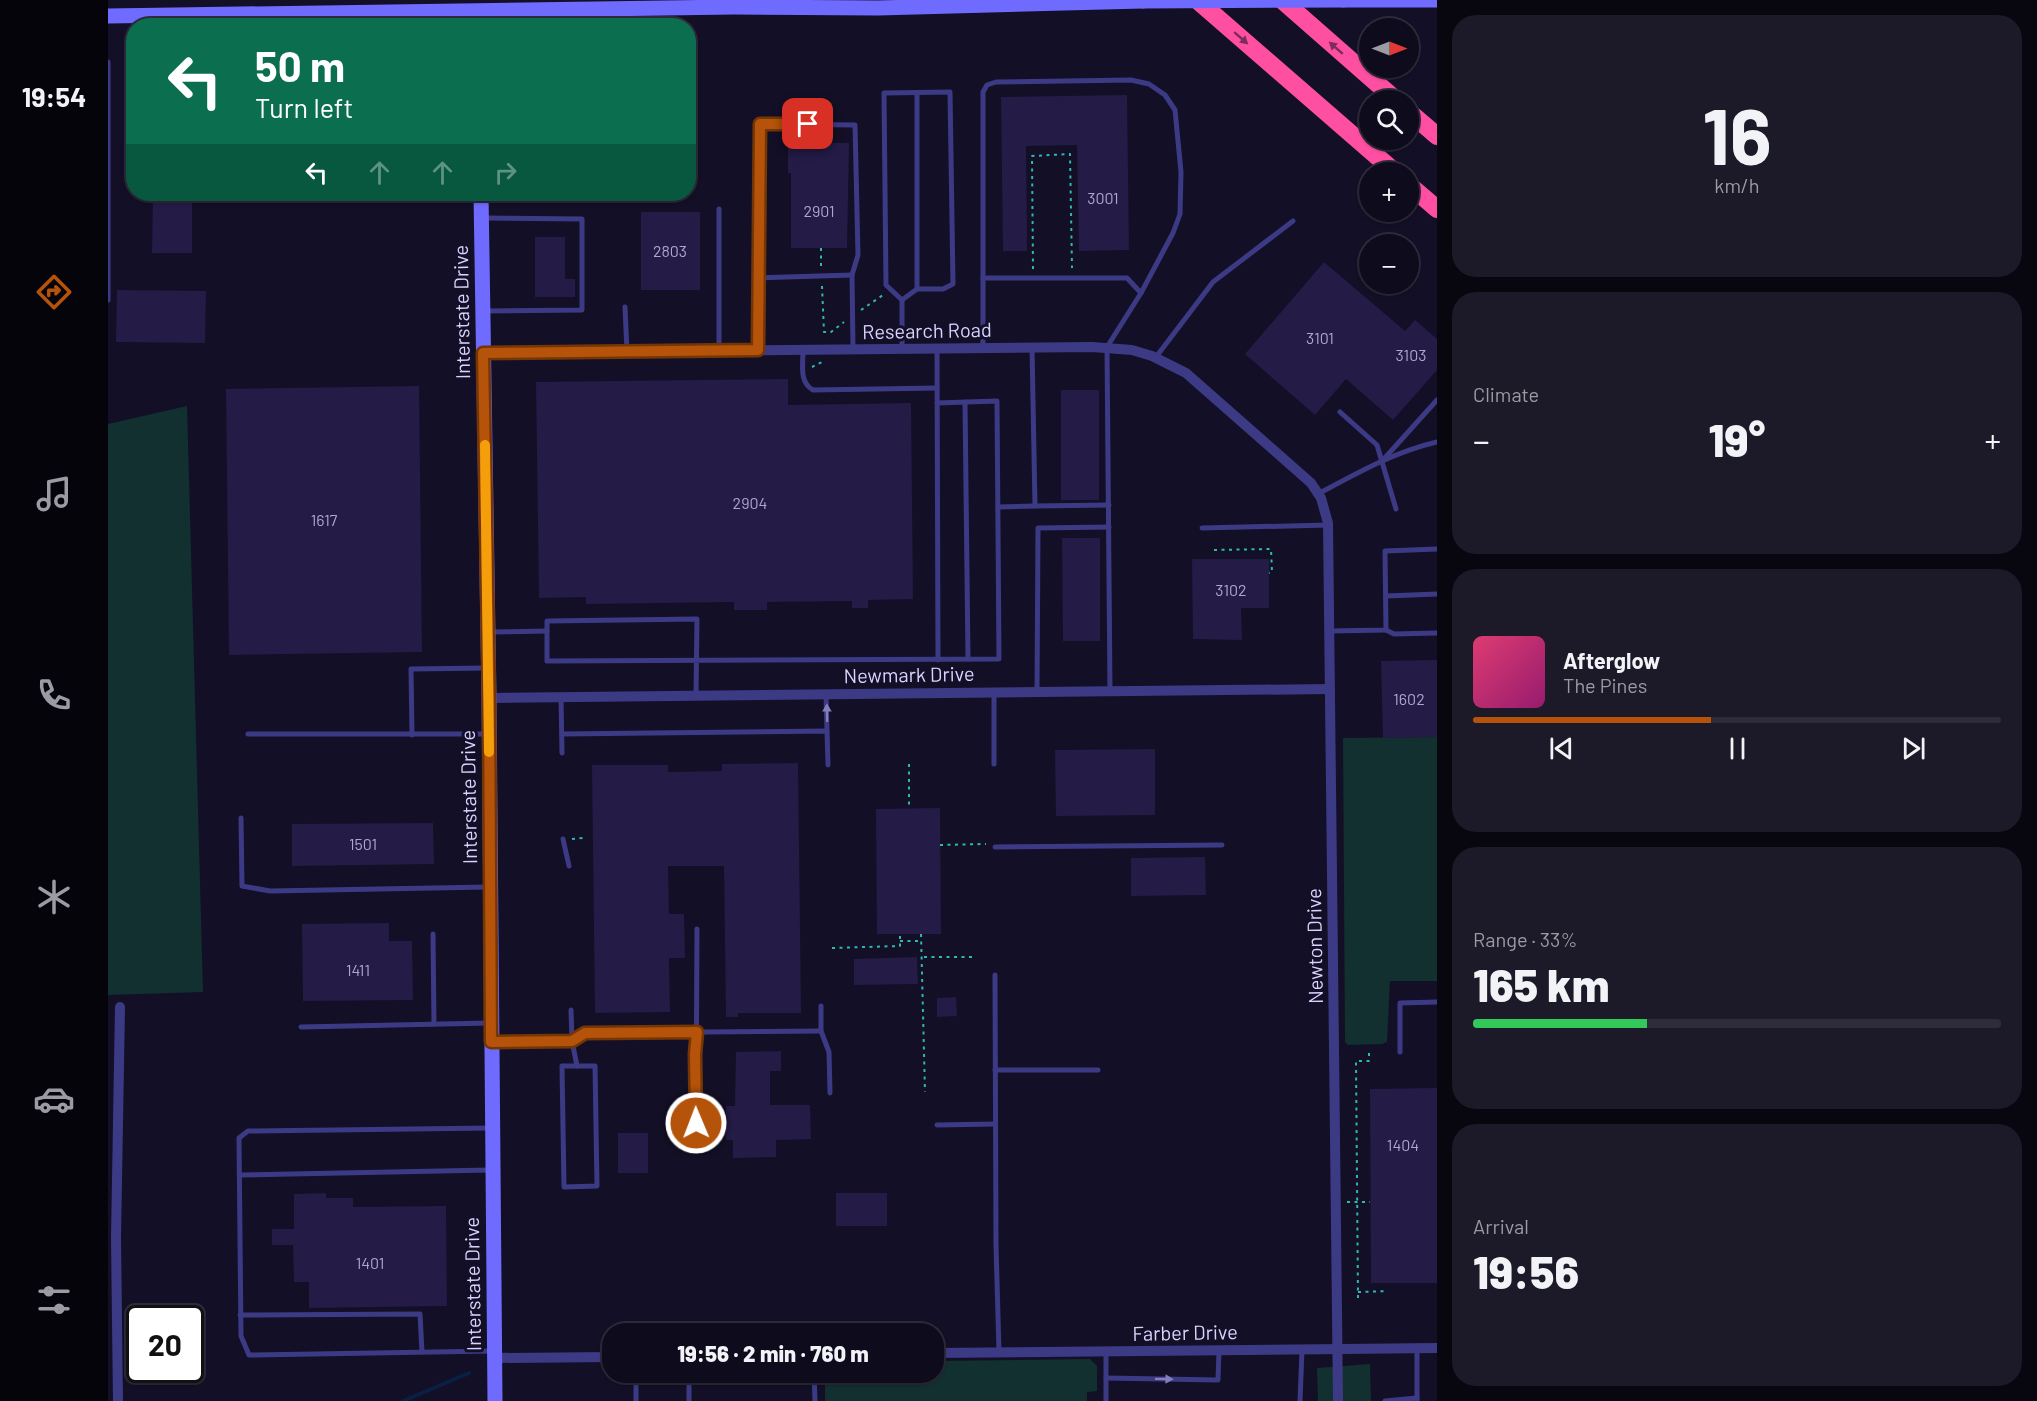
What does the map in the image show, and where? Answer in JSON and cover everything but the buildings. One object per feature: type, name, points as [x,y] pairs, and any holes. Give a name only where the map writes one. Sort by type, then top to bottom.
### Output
[{"type":"highway","points":[[1197,0],[1383,162]]},
{"type":"highway","points":[[1282,0],[1385,90]]},
{"type":"highway","points":[[1419,120],[1437,136]]},
{"type":"highway","points":[[1419,193],[1437,209]]},
{"type":"street","points":[[498,18],[734,7],[878,8],[1143,1],[1437,0]]},
{"type":"street","points":[[108,16],[353,18]]},
{"type":"street","name":"Interstate Drive","points":[[481,201],[489,668],[495,1401]]},
{"type":"street","name":"Research Road","points":[[483,353],[1032,347],[1107,347],[1132,350],[1156,357],[1186,373],[1296,468],[1318,494]]},
{"type":"street","name":"Newton Drive","points":[[1318,494],[1326,510],[1328,525],[1338,1401]]},
{"type":"street","name":"Newmark Drive","points":[[489,698],[1330,689]]},
{"type":"street","points":[[118,1401],[112,1155],[120,1008]]},
{"type":"street","name":"Farber Drive","points":[[944,1353],[1437,1348]]},
{"type":"street","points":[[495,1355],[602,1356]]},
{"type":"lane","points":[[108,62],[108,300]]},
{"type":"lane","points":[[983,348],[983,92],[987,85],[996,82],[1131,80],[1149,84],[1165,95],[1175,110],[1179,132],[1180,214],[1173,233],[1141,292],[1107,347],[1110,691]]},
{"type":"lane","points":[[903,300],[917,289],[943,289],[952,284],[950,92],[884,93],[886,285],[903,300],[903,349]]},
{"type":"lane","points":[[917,93],[917,289]]},
{"type":"lane","points":[[758,350],[760,124],[855,125],[858,255],[852,275],[853,349]]},
{"type":"lane","points":[[718,208],[719,351]]},
{"type":"lane","points":[[481,218],[582,219],[582,310],[482,311]]},
{"type":"lane","points":[[1156,357],[1213,282],[1293,221]]},
{"type":"lane","points":[[759,278],[852,275]]},
{"type":"lane","points":[[983,278],[1127,278],[1141,292]]},
{"type":"lane","points":[[625,307],[627,352]]},
{"type":"lane","points":[[1032,347],[1035,506]]},
{"type":"lane","points":[[937,348],[938,660]]},
{"type":"lane","points":[[803,350],[803,380],[805,386],[813,390],[938,388]]},
{"type":"lane","points":[[1382,461],[1437,400]]},
{"type":"lane","points":[[696,695],[697,660],[697,619],[547,621],[547,661],[697,660],[968,660],[999,659],[997,401],[938,403]]},
{"type":"lane","points":[[965,402],[968,660]]},
{"type":"lane","points":[[1340,412],[1377,445],[1396,509]]},
{"type":"lane","points":[[1318,494],[1382,461],[1412,448],[1437,442]]},
{"type":"lane","points":[[998,507],[1109,505]]},
{"type":"lane","points":[[1202,528],[1328,525]]},
{"type":"lane","points":[[1037,692],[1038,528],[1109,527]]},
{"type":"lane","points":[[1386,630],[1385,551],[1437,549]]},
{"type":"lane","points":[[1386,596],[1437,594]]},
{"type":"lane","points":[[1330,631],[1386,630],[1394,634],[1437,633]]},
{"type":"lane","points":[[488,632],[547,631]]},
{"type":"lane","points":[[411,735],[411,669],[489,668]]},
{"type":"lane","points":[[994,693],[994,764]]},
{"type":"lane","points":[[826,694],[828,765]]},
{"type":"lane","points":[[561,697],[562,753]]},
{"type":"lane","points":[[562,734],[827,731]]},
{"type":"lane","points":[[248,734],[489,734]]},
{"type":"lane","points":[[241,818],[242,886],[270,891],[491,887]]},
{"type":"lane","points":[[563,839],[569,866]]},
{"type":"lane","points":[[995,846],[1222,845]]},
{"type":"lane","points":[[696,1123],[697,929]]},
{"type":"lane","points":[[433,934],[434,1024]]},
{"type":"lane","points":[[995,975],[999,1352]]},
{"type":"lane","points":[[1400,1052],[1400,1003],[1437,1002]]},
{"type":"lane","points":[[821,1006],[821,1031],[829,1052],[830,1093]]},
{"type":"lane","points":[[572,1010],[572,1041],[577,1066]]},
{"type":"lane","points":[[301,1027],[491,1023]]},
{"type":"lane","points":[[491,1042],[572,1041],[585,1033],[821,1031]]},
{"type":"lane","points":[[562,1066],[577,1066],[595,1066],[597,1186],[564,1187],[562,1066]]},
{"type":"lane","points":[[995,1070],[1098,1070]]},
{"type":"lane","points":[[938,1125],[995,1124]]},
{"type":"lane","points":[[492,1128],[248,1131],[239,1138],[240,1315],[241,1336],[249,1355],[422,1352],[495,1355]]},
{"type":"lane","points":[[240,1175],[492,1169]]},
{"type":"lane","points":[[240,1315],[420,1314],[422,1352]]},
{"type":"lane","points":[[1385,1401],[1417,1399],[1417,1348]]},
{"type":"lane","points":[[1106,1378],[1218,1380],[1219,1350]]},
{"type":"lane","points":[[1300,1401],[1302,1350]]},
{"type":"lane","points":[[1106,1351],[1106,1401]]},
{"type":"lane","points":[[636,1383],[636,1401]]},
{"type":"lane","points":[[689,1383],[689,1401]]},
{"type":"lane","points":[[814,1383],[815,1401]]},
{"type":"path","points":[[1033,278],[1032,156],[1070,154],[1072,278]]},
{"type":"path","points":[[821,248],[824,338]]},
{"type":"path","points":[[824,332],[831,332],[891,289]]},
{"type":"path","points":[[812,367],[824,361],[824,357]]},
{"type":"path","points":[[1215,550],[1271,549],[1272,572],[1269,573]]},
{"type":"path","points":[[909,764],[909,808]]},
{"type":"path","points":[[940,844],[995,846]]},
{"type":"path","points":[[832,948],[900,946],[900,934]]},
{"type":"path","points":[[921,934],[925,1092]]},
{"type":"path","points":[[900,941],[921,941]]},
{"type":"path","points":[[922,957],[972,957]]},
{"type":"path","points":[[1358,1298],[1356,1061],[1369,1060],[1369,1052]]},
{"type":"path","points":[[1335,1202],[1370,1202]]},
{"type":"path","points":[[1358,1292],[1388,1291]]},
{"type":"green space","points":[[187,406],[203,992],[108,995],[108,424]]},
{"type":"green space","points":[[1437,737],[1437,981],[1390,981],[1387,1042],[1348,1045],[1345,1042],[1343,738]]},
{"type":"green space","points":[[1090,1359],[1097,1366],[1097,1391],[1087,1392],[1087,1401],[825,1401],[825,1383],[944,1383],[944,1361]]},
{"type":"green space","points":[[1370,1364],[1371,1401],[1318,1401],[1317,1368]]},
{"type":"waterway","points":[[403,1401],[469,1373]]},
{"type":"slow traffic","points":[[485,445],[489,752]]},
{"type":"route","points":[[696,1123],[697,1032],[585,1033],[572,1041],[491,1042],[489,698],[483,353],[758,350],[760,124],[808,124]]}]
